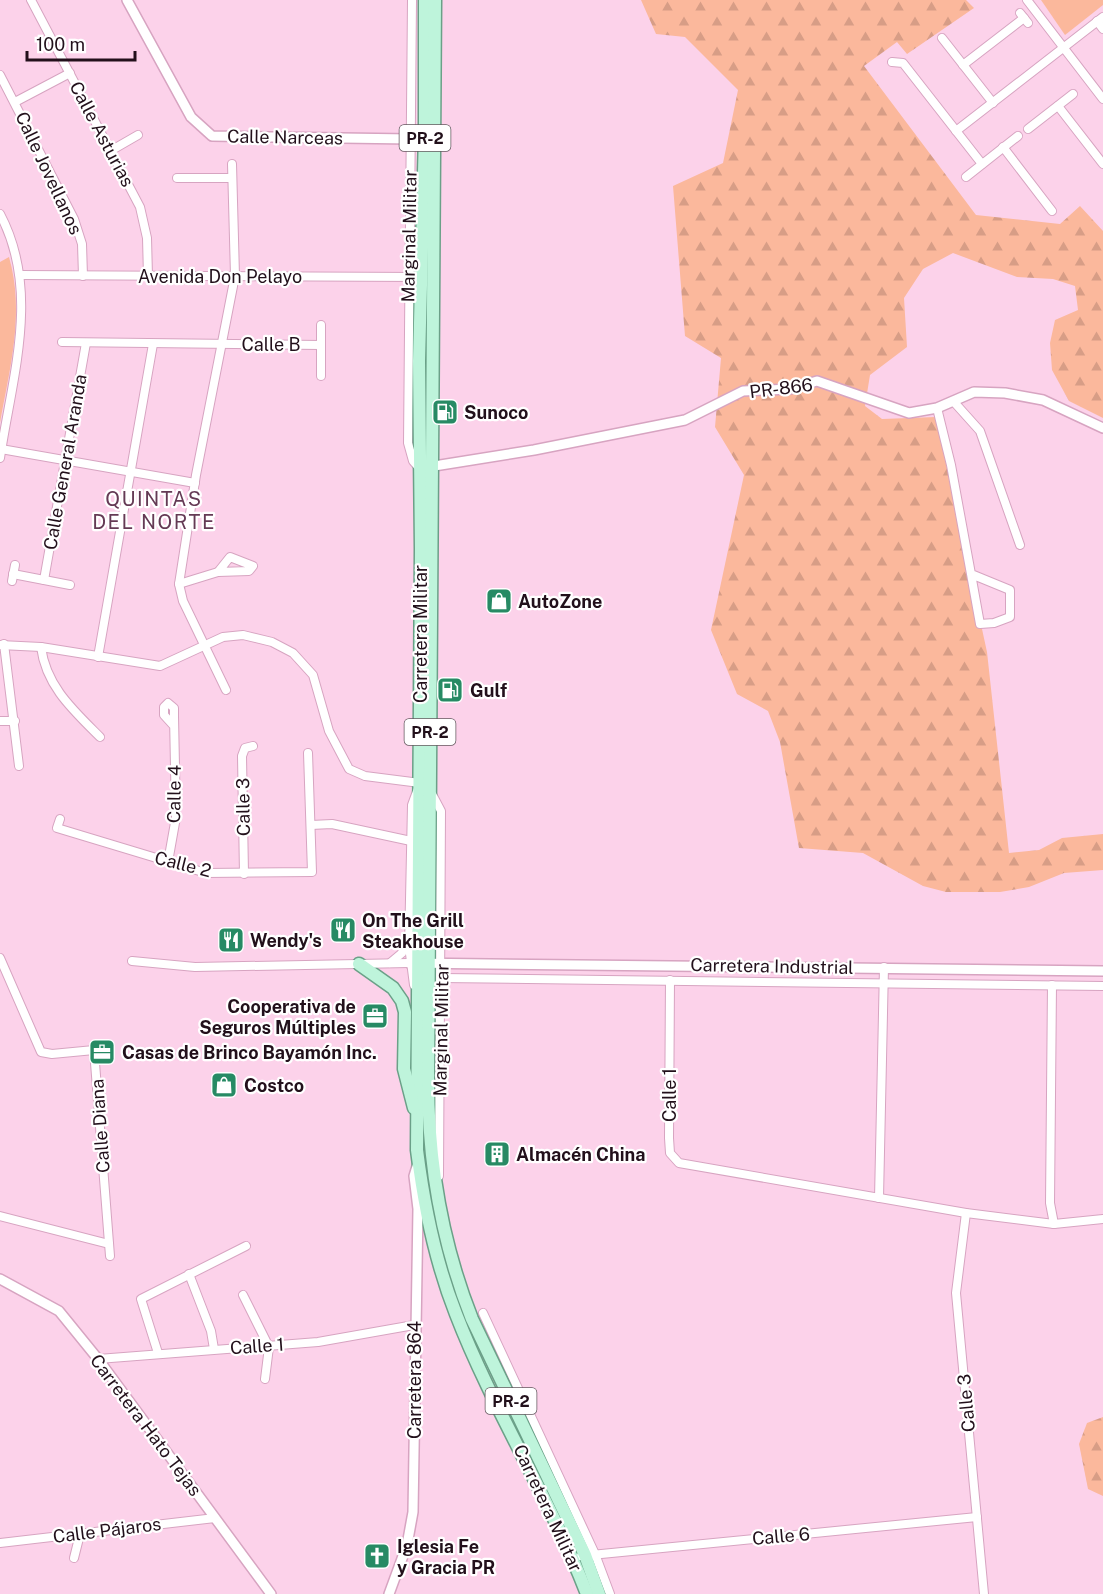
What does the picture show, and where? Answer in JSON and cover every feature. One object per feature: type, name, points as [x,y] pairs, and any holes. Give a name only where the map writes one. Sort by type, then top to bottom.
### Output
[{"type":"main road","name":"Carretera Militar","points":[[425,0],[419,468],[425,786]]},
{"type":"main road","name":"Carretera Militar","points":[[435,0],[433,466],[425,786],[424,963],[428,1116],[439,1213],[456,1280],[485,1347],[584,1555],[599,1594]]},
{"type":"main road","name":"Carretera Militar","points":[[424,963],[418,1001],[418,1163],[434,1248],[462,1329],[584,1555],[587,1594]]},
{"type":"main road","points":[[359,964],[393,988],[402,1001],[405,1012],[404,1069],[409,1095],[417,1114]]},
{"type":"street","name":"Calle Asturias","points":[[31,0],[140,207],[147,238],[148,276]]},
{"type":"street","name":"Calle Narceas","points":[[127,0],[191,117],[212,136],[411,139]]},
{"type":"street","name":"Marginal Militar","points":[[412,0],[407,278],[408,443],[412,461],[419,468]]},
{"type":"street","points":[[1027,0],[1103,99]]},
{"type":"street","points":[[963,65],[1024,18]]},
{"type":"street","points":[[956,130],[1100,19],[1103,28]]},
{"type":"street","points":[[942,38],[993,103]]},
{"type":"street","points":[[892,62],[903,63],[981,164]]},
{"type":"street","points":[[15,102],[70,73]]},
{"type":"street","name":"Calle Jovellanos","points":[[0,75],[74,219],[82,244],[83,276]]},
{"type":"street","points":[[1028,129],[1073,94]]},
{"type":"street","points":[[1058,106],[1103,164]]},
{"type":"street","points":[[410,168],[425,134]]},
{"type":"street","points":[[112,150],[138,135]]},
{"type":"street","points":[[966,177],[1018,136]]},
{"type":"street","points":[[1003,147],[1052,211]]},
{"type":"street","points":[[226,690],[183,600],[179,584],[195,483],[235,276],[232,164]]},
{"type":"street","points":[[177,178],[232,178]]},
{"type":"street","points":[[0,214],[15,247],[20,276],[21,333],[1,453],[66,460],[195,483]]},
{"type":"street","name":"Avenida Don Pelayo","points":[[20,276],[407,278],[434,276]]},
{"type":"street","points":[[321,325],[321,376]]},
{"type":"street","name":"Calle B","points":[[62,342],[321,345]]},
{"type":"street","name":"Calle General Aranda","points":[[44,580],[86,343]]},
{"type":"street","points":[[98,657],[153,344]]},
{"type":"street","name":"PR-866","points":[[419,468],[534,450],[685,420],[743,392],[790,389],[817,381],[909,413],[937,408],[974,392],[1005,393],[1043,400],[1103,428]]},
{"type":"street","points":[[954,402],[980,431],[1020,545]]},
{"type":"street","points":[[937,408],[951,465],[980,624],[994,623],[1010,617],[1010,590],[971,574]]},
{"type":"street","points":[[15,565],[12,578],[44,580],[70,585]]},
{"type":"street","points":[[179,584],[218,572]]},
{"type":"street","points":[[19,766],[15,721],[2,644],[40,647],[160,666],[223,637],[243,635],[272,642],[293,653],[313,675],[329,731],[350,769],[365,777],[425,786]]},
{"type":"street","points":[[40,647],[43,665],[60,696],[100,737]]},
{"type":"street","points":[[0,721],[15,721]]},
{"type":"street","name":"Calle 4","points":[[168,862],[176,817],[174,726]]},
{"type":"street","name":"Calle 3","points":[[244,874],[242,756],[245,748],[253,746]]},
{"type":"street","points":[[308,753],[310,825],[332,824],[411,841]]},
{"type":"street","name":"Marginal Militar","points":[[424,963],[441,812],[425,786],[412,805],[409,933],[424,963],[441,978],[439,1213]]},
{"type":"street","name":"Calle 2","points":[[60,819],[57,828],[168,862],[206,873],[244,874],[312,872],[310,825]]},
{"type":"street","points":[[388,963],[402,953],[409,933]]},
{"type":"street","name":"Calle Diana","points":[[0,958],[42,1052],[52,1054],[94,1050],[109,1244]]},
{"type":"street","points":[[132,961],[195,967],[424,963]]},
{"type":"street","name":"Carretera Industrial","points":[[424,963],[1103,970]]},
{"type":"street","points":[[879,1198],[884,967]]},
{"type":"street","points":[[441,978],[1103,986]]},
{"type":"street","name":"Calle 1","points":[[670,980],[670,1152],[679,1163],[966,1213],[1054,1224],[1103,1219]]},
{"type":"street","points":[[1052,985],[1050,1203],[1054,1224]]},
{"type":"street","name":"Carretera 864","points":[[389,1594],[406,1545],[413,1512],[414,1326],[418,1209],[414,1176],[418,1163]]},
{"type":"street","name":"Calle 3","points":[[966,1213],[956,1293],[984,1594]]},
{"type":"street","points":[[0,1216],[109,1244],[110,1256]]},
{"type":"street","points":[[416,1253],[447,1244]]},
{"type":"street","points":[[158,1353],[141,1299],[246,1246]]},
{"type":"street","points":[[189,1274],[211,1331],[214,1349]]},
{"type":"street","name":"Carretera Hato Tejas","points":[[0,1279],[59,1311],[98,1359],[271,1594]]},
{"type":"street","points":[[243,1295],[268,1345],[265,1379]]},
{"type":"street","points":[[483,1313],[584,1555],[610,1594]]},
{"type":"street","name":"Calle 1","points":[[98,1359],[318,1342],[414,1326]]},
{"type":"street","points":[[485,1347],[500,1350]]},
{"type":"street","name":"Calle 6","points":[[584,1555],[977,1517]]},
{"type":"street","name":"Calle Pájaros","points":[[0,1543],[215,1518]]},
{"type":"street","points":[[74,1558],[80,1534]]},
{"type":"green space","points":[[641,0],[966,0],[974,8],[907,54],[897,42],[864,66],[976,215],[1060,224],[1080,206],[1103,231],[1103,418],[1069,401],[1052,370],[1050,343],[1055,320],[1078,310],[1075,286],[1053,279],[1017,277],[953,253],[923,269],[904,298],[907,347],[870,375],[865,406],[882,419],[936,417],[987,652],[1009,853],[1039,850],[1062,838],[1103,834],[1103,870],[1064,873],[1029,887],[1000,892],[946,892],[923,886],[863,853],[799,848],[780,742],[768,711],[737,694],[711,630],[744,475],[715,427],[721,358],[685,336],[673,186],[723,163],[738,90],[685,37],[656,34]]},
{"type":"green space","points":[[1041,0],[1103,0],[1103,5],[1065,35]]},
{"type":"green space","points":[[9,257],[14,278],[16,319],[0,423],[0,262]]},
{"type":"green space","points":[[1103,1417],[1103,1496],[1088,1489],[1079,1444],[1087,1423]]},
{"type":"place","name":"Sunoco","points":[[445,412]]},
{"type":"place","name":"AutoZone","points":[[499,601]]},
{"type":"place","name":"Gulf","points":[[450,690]]},
{"type":"place","name":"On The Grill Steakhouse","points":[[343,930]]},
{"type":"place","name":"Wendy's","points":[[231,940]]},
{"type":"place","name":"Cooperativa de Seguros Múltiples","points":[[375,1016]]},
{"type":"place","name":"Casas de Brinco Bayamón Inc.","points":[[102,1052]]},
{"type":"place","name":"Costco","points":[[224,1085]]},
{"type":"place","name":"Almacén China","points":[[497,1154]]},
{"type":"place","name":"Iglesia Fe y Gracia PR","points":[[377,1556]]},
{"type":"district","name":"QUINTAS DEL NORTE","points":[[154,510]]}]
